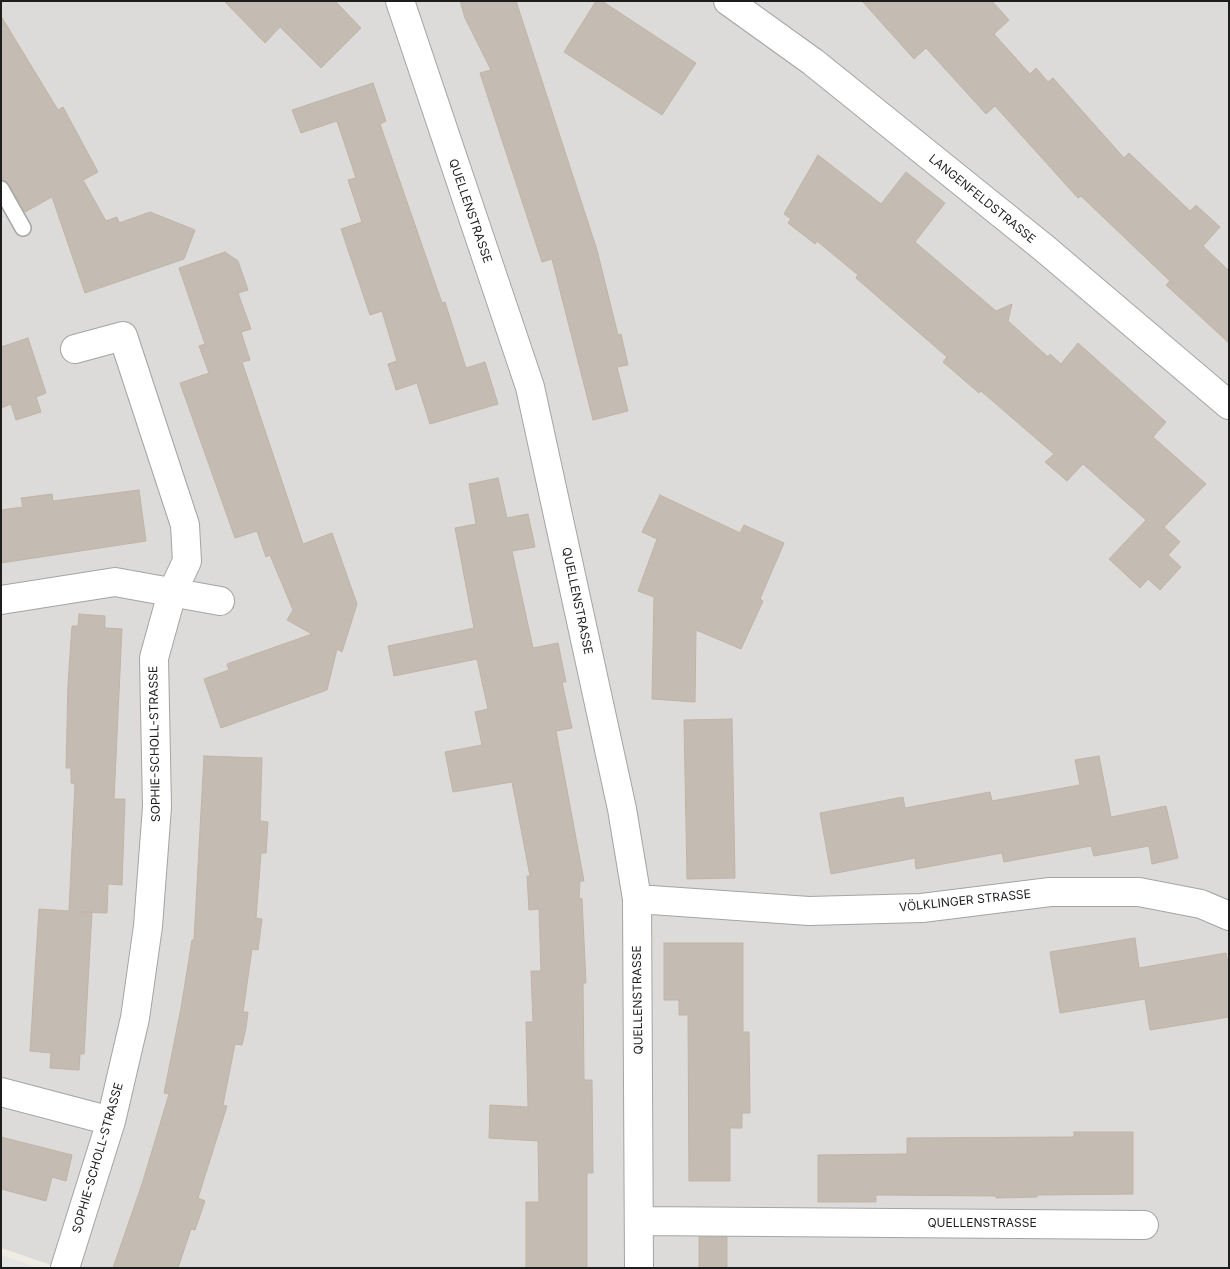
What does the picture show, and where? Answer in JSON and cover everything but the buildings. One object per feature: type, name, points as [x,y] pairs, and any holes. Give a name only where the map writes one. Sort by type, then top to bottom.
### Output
[{"type":"street","name":"QUELLENSTRASSE","points":[[400,1],[530,387],[622,809],[637,899],[639,1268]]},
{"type":"street","name":"LANGENFELDSTRASSE","points":[[728,1],[813,62],[1059,261],[1229,405]]},
{"type":"street","name":"SOPHIE-SCHOLL-STRASSE","points":[[64,1268],[111,1121],[135,1018],[148,926],[157,807],[154,658],[172,593],[187,561],[185,525],[123,336],[75,350]]},
{"type":"street","points":[[1,600],[115,582],[220,600]]},
{"type":"street","name":"VÖLKLINGER STRASSE","points":[[637,899],[809,911],[922,908],[1050,892],[1139,892],[1201,904],[1229,916]]},
{"type":"street","points":[[1,1092],[111,1121]]},
{"type":"street","name":"QUELLENSTRASSE","points":[[640,1221],[1144,1225]]},
{"type":"lane","points":[[1,189],[23,228]]},
{"type":"shaded area","points":[[1,1],[1229,1],[1229,1268],[60,1268],[1,1248]]},
{"type":"shaded area","points":[[1,1255],[33,1266],[32,1268],[1,1268]]}]
